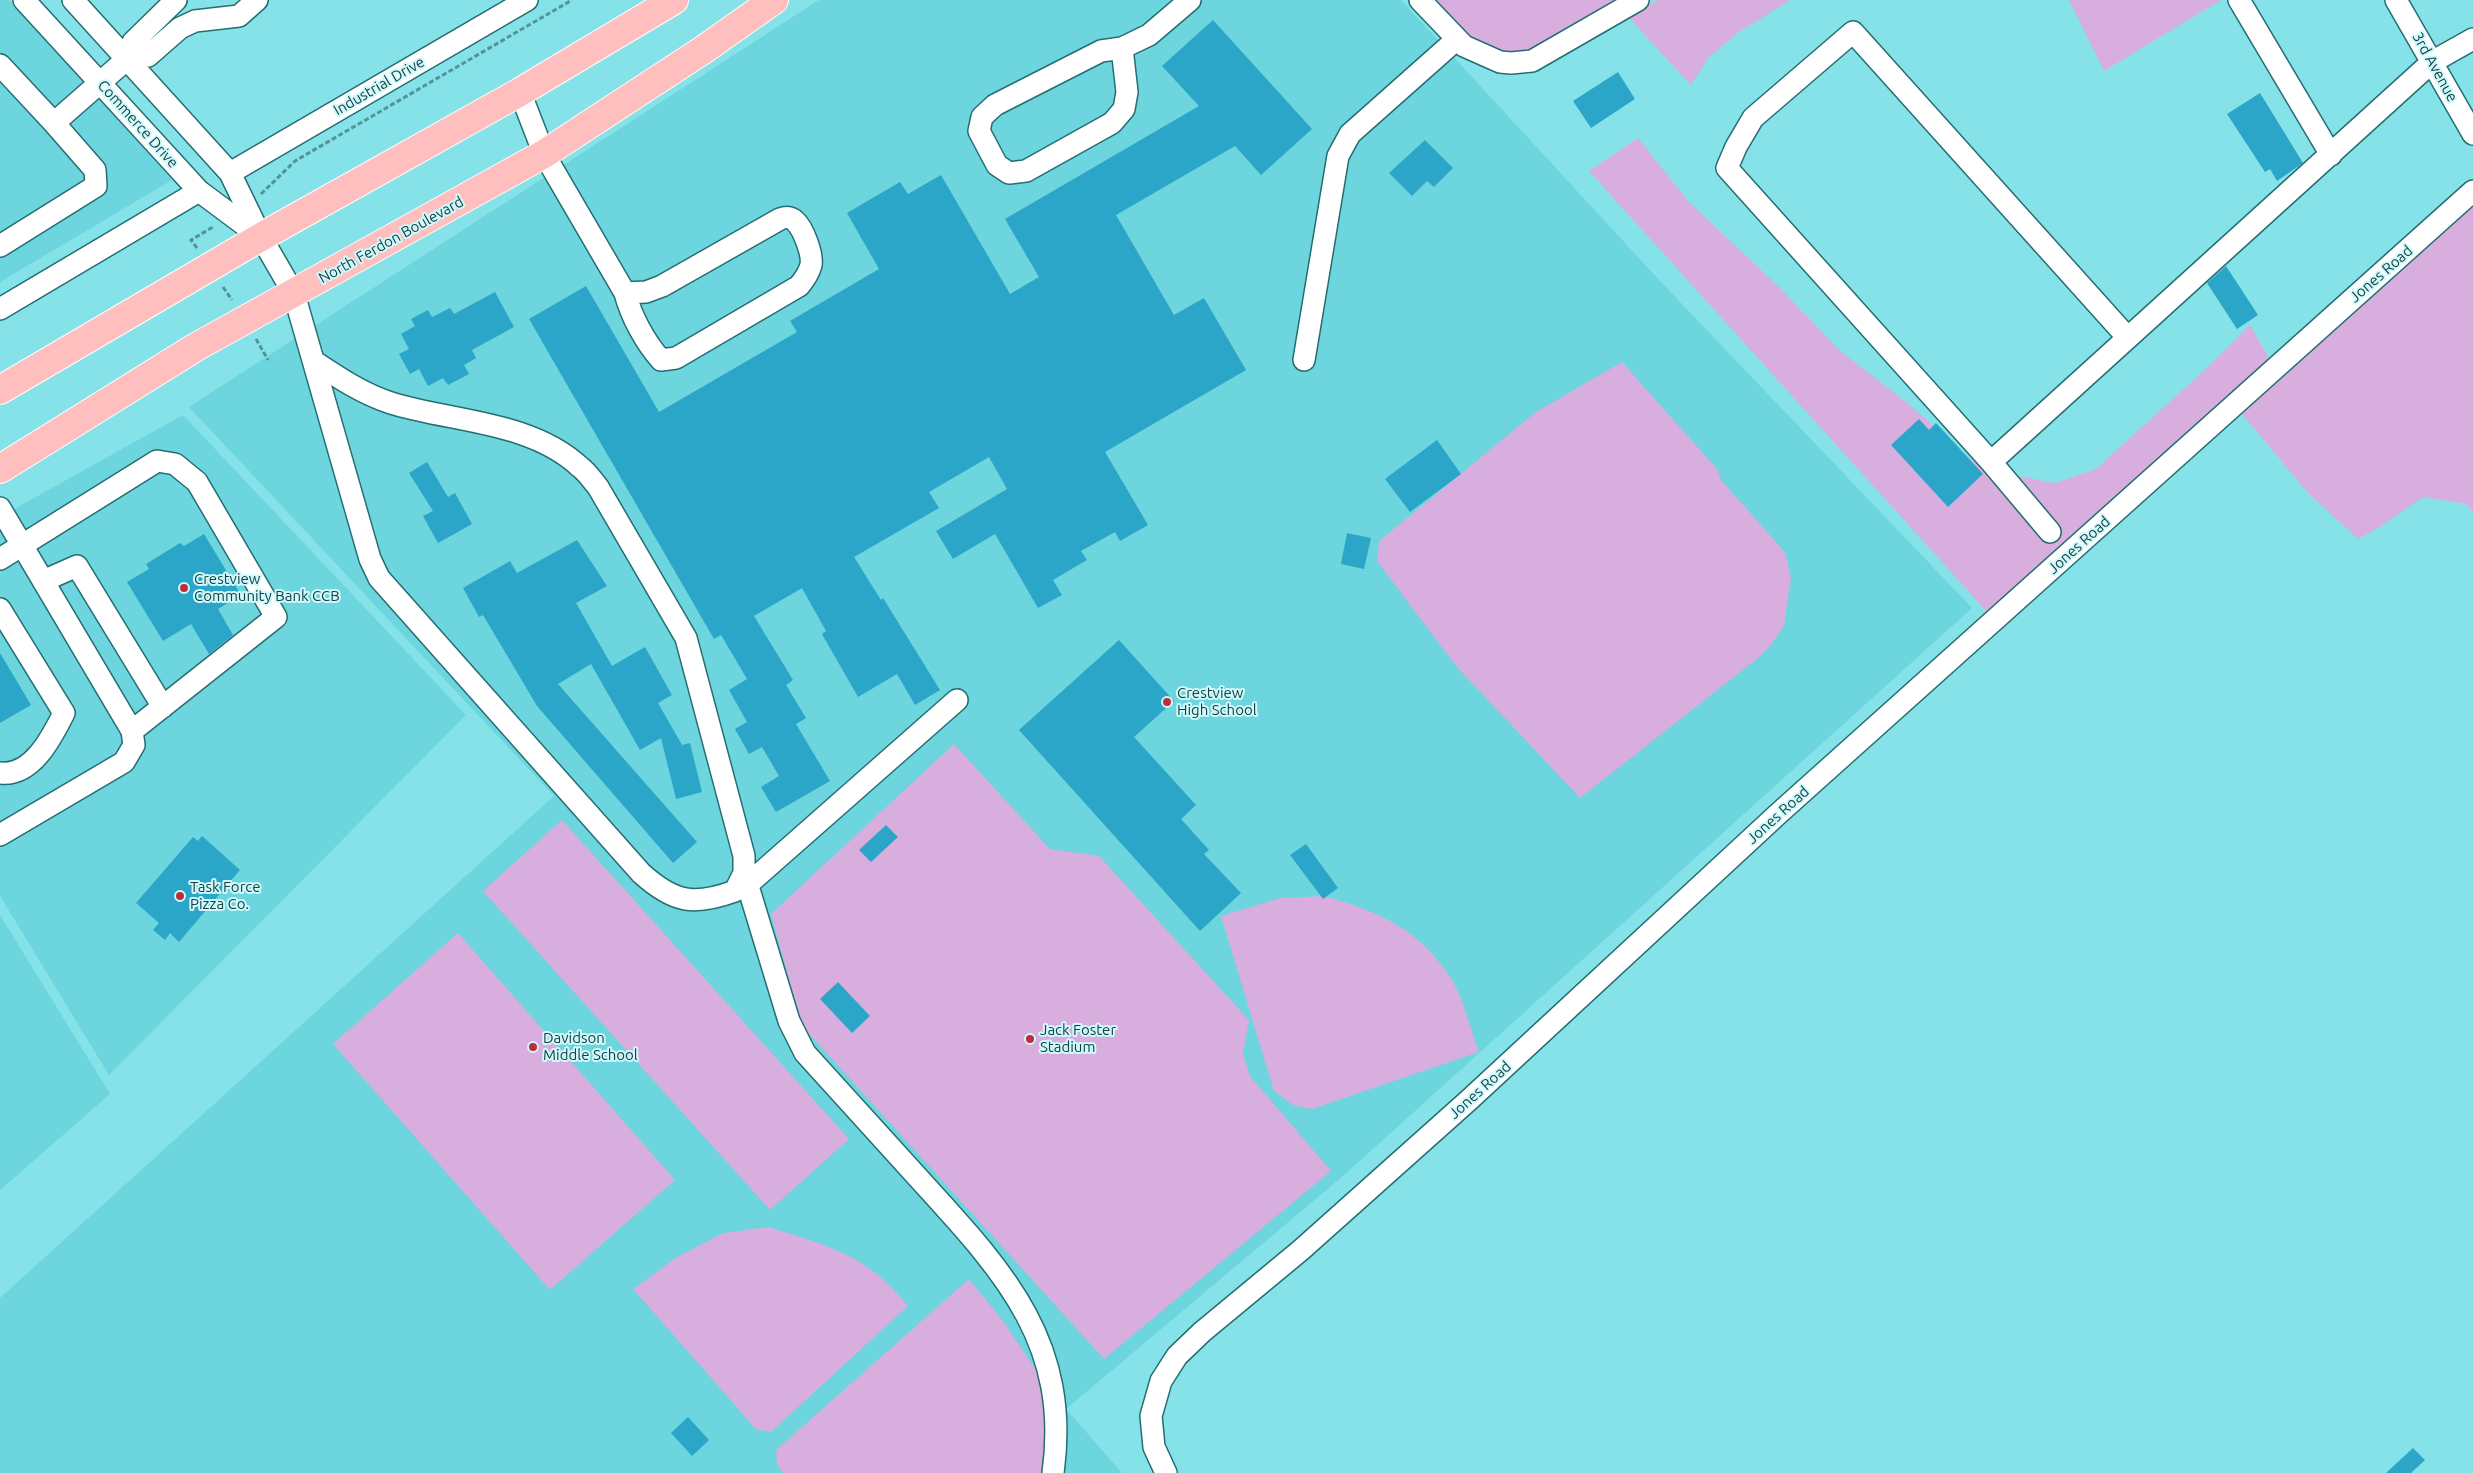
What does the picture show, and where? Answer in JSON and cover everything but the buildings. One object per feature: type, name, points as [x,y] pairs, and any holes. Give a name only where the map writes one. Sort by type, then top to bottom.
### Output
[{"type":"main road","points":[[0,390],[261,237],[520,92],[674,0]]},
{"type":"main road","name":"North Ferdon Boulevard","points":[[0,469],[196,346],[294,294],[544,154],[774,0]]},
{"type":"street","name":"Commerce Drive","points":[[24,0],[199,191],[240,212],[261,237],[294,294],[370,558],[379,578],[641,873],[657,888],[681,899],[710,900],[735,891],[746,879],[957,700]]},
{"type":"street","name":"Commerce Drive","points":[[73,0],[230,172],[240,212]]},
{"type":"street","points":[[127,59],[148,56],[180,28],[195,21],[240,16],[257,0]]},
{"type":"street","name":"Industrial Drive","points":[[230,172],[527,0]]},
{"type":"street","points":[[1122,48],[1127,92],[1124,109],[1112,123],[1026,171],[1009,173],[997,165],[979,132],[982,117],[995,105],[1101,51],[1122,48],[1149,36],[1190,0]]},
{"type":"street","points":[[1420,0],[1464,46],[1483,56],[1500,62],[1511,63],[1532,61],[1625,3]]},
{"type":"street","points":[[2238,0],[2331,155]]},
{"type":"street","name":"3rd Avenue","points":[[2396,0],[2473,134]]},
{"type":"street","points":[[54,123],[127,59],[133,42],[170,5],[180,28]]},
{"type":"street","points":[[2050,532],[1991,462],[1728,168],[1736,146],[1753,118],[1852,32],[2128,338]]},
{"type":"street","points":[[1304,360],[1327,212],[1340,150],[1350,134],[1457,39]]},
{"type":"street","points":[[1991,462],[2432,62],[2473,39]]},
{"type":"street","points":[[0,246],[96,186],[95,170],[54,123],[3,72]]},
{"type":"street","points":[[520,92],[544,154],[626,293],[629,307],[653,350],[661,360],[676,358],[799,286],[806,278],[811,264],[810,247],[796,221],[788,217],[780,218],[662,286],[646,292],[626,293]]},
{"type":"street","points":[[0,309],[199,191]]},
{"type":"street","name":"Jones Road","points":[[1166,1473],[1154,1446],[1151,1416],[1161,1381],[1177,1356],[1202,1332],[1301,1250],[1470,1100],[1778,814],[2473,191]]},
{"type":"street","points":[[314,362],[361,392],[391,403],[521,434],[564,455],[580,467],[598,487],[686,638],[744,856],[746,879],[789,1021],[805,1052],[986,1253],[1023,1306],[1038,1340],[1053,1399],[1056,1430],[1053,1473]]},
{"type":"street","points":[[0,559],[157,461],[175,464],[197,482],[276,617],[132,731]]},
{"type":"street","points":[[0,508],[132,731],[134,745],[124,762],[0,835]]},
{"type":"street","points":[[43,581],[77,566],[163,707]]},
{"type":"street","points":[[0,609],[64,713],[55,732],[33,761],[17,772],[0,773]]},
{"type":"path","points":[[191,240],[240,212],[295,162],[572,0]]},
{"type":"shaded area","points":[[0,0],[9,0],[172,180],[0,282]]},
{"type":"shaded area","name":"Crestview High School","points":[[819,0],[1401,0],[1660,281],[1972,608],[1343,1176],[1066,1409],[1122,1473],[0,1473],[0,1298],[554,796],[189,407]]},
{"type":"shaded area","points":[[1436,0],[1618,0],[1530,51],[1503,52],[1471,37]]},
{"type":"shaded area","points":[[1657,0],[1790,0],[1739,32],[1708,58],[1691,85],[1628,17]]},
{"type":"shaded area","points":[[2069,0],[2221,0],[2104,71]]},
{"type":"shaded area","points":[[1638,138],[1688,201],[1779,287],[1839,350],[1905,401],[1982,469],[2055,483],[2096,469],[2209,366],[2250,325],[2277,372],[2473,189],[2473,512],[2466,504],[2423,497],[2381,526],[2358,539],[2308,493],[2238,409],[1997,623],[1589,171]]},
{"type":"shaded area","points":[[1622,362],[1717,469],[1721,480],[1785,552],[1791,578],[1784,626],[1770,646],[1758,658],[1580,798],[1456,666],[1377,561],[1379,541],[1536,412]]},
{"type":"shaded area","points":[[183,415],[466,715],[109,1075],[0,896],[0,517]]},
{"type":"shaded area","name":"Jack Foster Stadium","points":[[954,744],[1050,849],[1099,856],[1249,1020],[1243,1053],[1250,1076],[1331,1171],[1104,1359],[802,1026],[771,914]]},
{"type":"shaded area","points":[[562,820],[849,1139],[770,1210],[483,891]]},
{"type":"shaded area","points":[[1324,896],[1381,916],[1397,925],[1412,935],[1440,962],[1452,980],[1464,1006],[1479,1052],[1312,1109],[1293,1105],[1274,1091],[1221,916],[1281,898]]},
{"type":"shaded area","points":[[0,915],[110,1094],[0,1190]]},
{"type":"shaded area","points":[[458,933],[675,1180],[550,1290],[333,1044]]},
{"type":"shaded area","points":[[768,1227],[828,1246],[862,1263],[893,1289],[908,1306],[771,1432],[756,1429],[633,1289],[677,1257],[723,1233]]},
{"type":"shaded area","points":[[969,1279],[1003,1321],[1038,1373],[1052,1426],[1051,1473],[783,1473],[777,1465],[776,1450]]},
{"type":"place","name":"Crestview Community Bank CCB","points":[[184,588]]},
{"type":"place","name":"Crestview High School","points":[[1167,702]]},
{"type":"place","name":"Task Force Pizza Co.","points":[[180,896]]},
{"type":"place","name":"Jack Foster Stadium","points":[[1030,1039]]},
{"type":"place","name":"Davidson Middle School","points":[[533,1047]]}]
